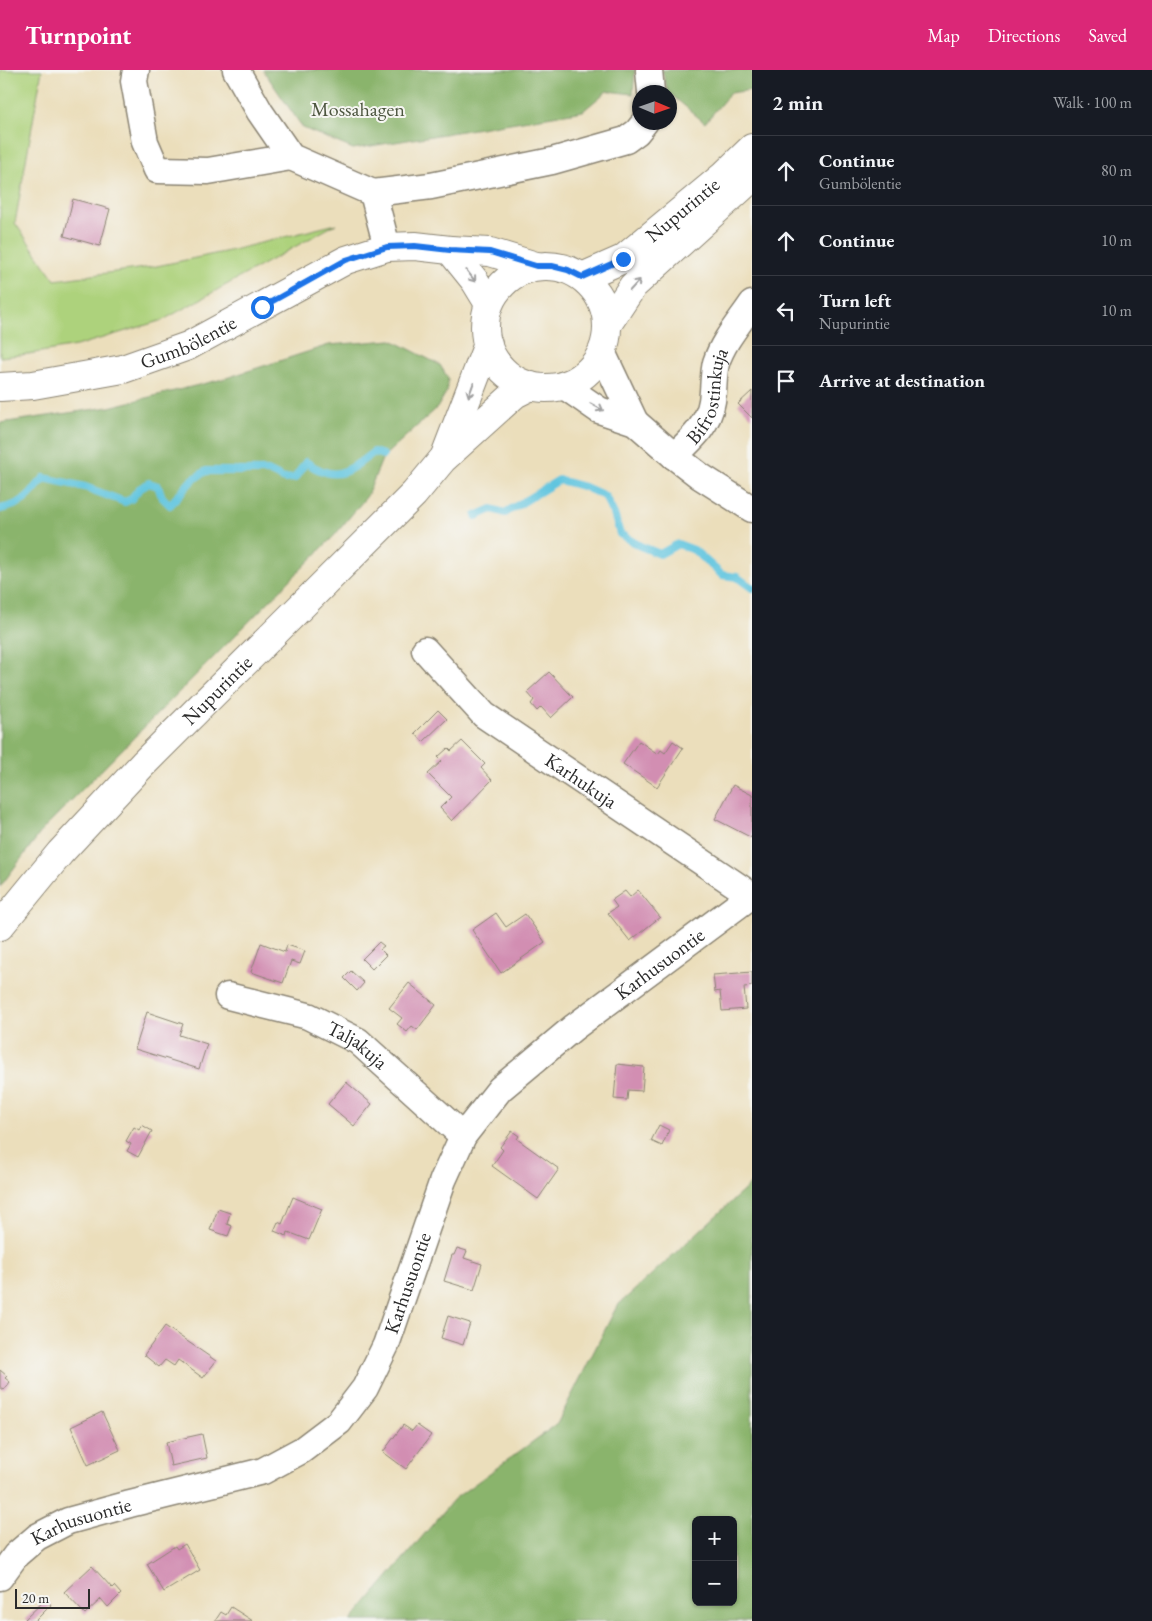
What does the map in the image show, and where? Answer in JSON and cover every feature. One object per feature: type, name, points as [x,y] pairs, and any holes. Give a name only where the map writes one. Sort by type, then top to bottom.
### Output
[{"type":"main road","name":"Nupurintie","points":[[582,277],[623,259],[724,176],[752,148]]},
{"type":"main road","name":"Nupurintie","points":[[607,325],[633,286],[752,178]]},
{"type":"main road","name":"Gumbölentie","points":[[0,387],[33,384],[122,369],[188,346],[346,260],[387,247],[415,246],[490,252],[536,266]]},
{"type":"main road","points":[[450,250],[475,281],[490,304]]},
{"type":"main road","points":[[536,266],[552,266],[568,270],[582,277],[595,290],[604,306],[607,325],[606,339],[602,352],[592,367],[579,378],[563,385],[548,388],[531,386],[512,377],[497,363],[488,344],[485,324],[490,304],[500,286],[517,273],[536,266]]},
{"type":"main road","name":"Nupurintie","points":[[443,460],[488,344]]},
{"type":"main road","name":"Nupurintie","points":[[0,926],[60,853],[137,771],[414,494],[443,460],[515,394],[531,386]]},
{"type":"street","points":[[136,70],[134,81],[145,142],[157,170],[208,171],[291,157]]},
{"type":"street","points":[[236,70],[260,112],[291,157],[373,193],[431,186],[552,161],[626,140],[638,130]]},
{"type":"street","points":[[649,70],[650,85]]},
{"type":"street","points":[[373,193],[387,247]]},
{"type":"street","name":"Bifrostinkuja","points":[[674,456],[699,433],[712,402],[716,362],[727,340],[752,304]]},
{"type":"street","points":[[602,352],[635,422]]},
{"type":"street","points":[[563,385],[599,410],[635,422],[700,476],[752,509]]},
{"type":"street","name":"Karhukuja","points":[[425,650],[484,715],[752,895]]},
{"type":"street","name":"Karhusuontie","points":[[0,1576],[16,1556],[37,1537],[68,1521],[263,1471],[302,1450],[339,1422],[365,1388],[386,1345],[444,1180],[462,1136],[500,1089],[573,1028],[752,895]]},
{"type":"street","name":"Taljakuja","points":[[228,996],[308,1016],[358,1041],[462,1136]]},
{"type":"green space","points":[[0,70],[42,70],[15,223],[55,280],[152,267],[229,251],[336,224],[163,320],[76,346],[0,357]]},
{"type":"green space","name":"Mossahagen","points":[[263,70],[635,70],[632,94],[607,91],[583,111],[353,149],[303,128]]},
{"type":"green space","points":[[662,70],[752,70],[752,90],[730,93],[705,123],[677,100],[677,85],[666,85]]},
{"type":"green space","points":[[392,340],[440,365],[448,378],[447,391],[437,408],[383,457],[367,496],[334,536],[44,828],[0,887],[0,423],[109,407],[223,379],[329,345]]},
{"type":"green space","points":[[752,1183],[752,1621],[351,1621],[454,1499],[557,1424],[617,1306]]},
{"type":"building","points":[[73,199],[110,209],[100,246],[64,236]]},
{"type":"building","points":[[752,391],[752,418],[738,404]]},
{"type":"building","points":[[549,672],[573,697],[551,718],[541,707],[537,711],[531,704],[534,700],[527,692]]},
{"type":"building","points":[[438,710],[447,719],[423,742],[415,733]]},
{"type":"building","points":[[462,741],[485,764],[481,768],[492,780],[452,821],[440,808],[451,797],[428,774],[442,761],[438,757],[448,748],[451,751]]},
{"type":"building","points":[[639,741],[658,754],[661,750],[665,753],[673,741],[683,748],[657,787],[623,764]]},
{"type":"building","points":[[733,785],[752,795],[752,838],[715,819]]},
{"type":"building","points":[[638,890],[660,917],[630,941],[608,913],[617,907],[612,900],[625,891],[630,897]]},
{"type":"building","points":[[496,913],[506,927],[525,914],[545,942],[501,973],[472,930]]},
{"type":"building","points":[[379,942],[384,946],[380,949],[386,955],[372,969],[362,959]]},
{"type":"building","points":[[261,943],[285,952],[287,945],[305,951],[300,964],[291,961],[283,983],[251,972]]},
{"type":"building","points":[[351,971],[364,983],[357,991],[344,978]]},
{"type":"building","points":[[752,972],[752,986],[744,987],[746,1009],[722,1011],[720,991],[715,992],[713,975]]},
{"type":"building","points":[[409,983],[436,1005],[417,1030],[412,1026],[407,1032],[397,1024],[402,1018],[389,1008]]},
{"type":"building","points":[[147,1012],[183,1024],[179,1035],[207,1044],[199,1069],[135,1049]]},
{"type":"building","points":[[617,1064],[644,1067],[642,1091],[628,1090],[627,1100],[614,1099]]},
{"type":"building","points":[[346,1082],[372,1104],[354,1126],[328,1104]]},
{"type":"building","points":[[142,1125],[152,1131],[138,1157],[127,1151],[131,1144],[126,1141],[134,1127],[139,1130]]},
{"type":"building","points":[[659,1125],[669,1130],[662,1146],[651,1141]]},
{"type":"building","points":[[512,1131],[519,1136],[517,1139],[559,1169],[538,1199],[492,1166],[503,1150],[500,1147]]},
{"type":"building","points":[[293,1197],[322,1209],[309,1240],[288,1232],[287,1236],[274,1231],[278,1222],[282,1224]]},
{"type":"building","points":[[218,1209],[230,1213],[227,1224],[232,1226],[228,1236],[210,1230]]},
{"type":"building","points":[[457,1248],[467,1251],[464,1258],[482,1264],[474,1290],[444,1281],[452,1255],[454,1255]]},
{"type":"building","points":[[448,1316],[470,1323],[463,1345],[441,1338]]},
{"type":"building","points":[[165,1326],[216,1361],[203,1378],[178,1360],[174,1366],[165,1360],[159,1367],[144,1355]]},
{"type":"building","points":[[0,1370],[7,1376],[5,1378],[10,1382],[4,1390],[0,1387]]},
{"type":"building","points":[[102,1412],[120,1450],[88,1465],[71,1427]]},
{"type":"building","points":[[403,1425],[412,1431],[417,1425],[431,1435],[406,1469],[383,1452]]},
{"type":"building","points":[[202,1434],[207,1458],[171,1466],[166,1442]]},
{"type":"building","points":[[185,1544],[200,1570],[164,1592],[147,1564],[175,1546],[177,1549]]},
{"type":"building","points":[[92,1566],[112,1588],[114,1586],[121,1594],[108,1607],[101,1599],[85,1614],[64,1592]]},
{"type":"building","points":[[46,1599],[51,1605],[35,1621],[25,1619]]},
{"type":"building","points":[[231,1607],[253,1621],[215,1621],[221,1612],[226,1615]]},
{"type":"waterway","points":[[0,509],[15,505],[25,499],[44,478],[85,487],[125,502],[131,499],[139,489],[149,483],[158,486],[162,497],[170,505],[192,480],[206,471],[268,471],[284,479],[295,478],[306,462],[317,469],[334,474],[357,465],[374,452],[383,455]]},
{"type":"waterway","points":[[476,516],[492,509],[505,513],[559,480],[585,487],[605,496],[614,514],[620,534],[640,546],[660,554],[678,544],[694,550],[722,575],[737,577],[752,588]]},
{"type":"route","points":[[262,307],[346,260],[387,247],[415,246],[490,252],[536,266],[552,266],[568,270],[582,277],[623,259]]}]
